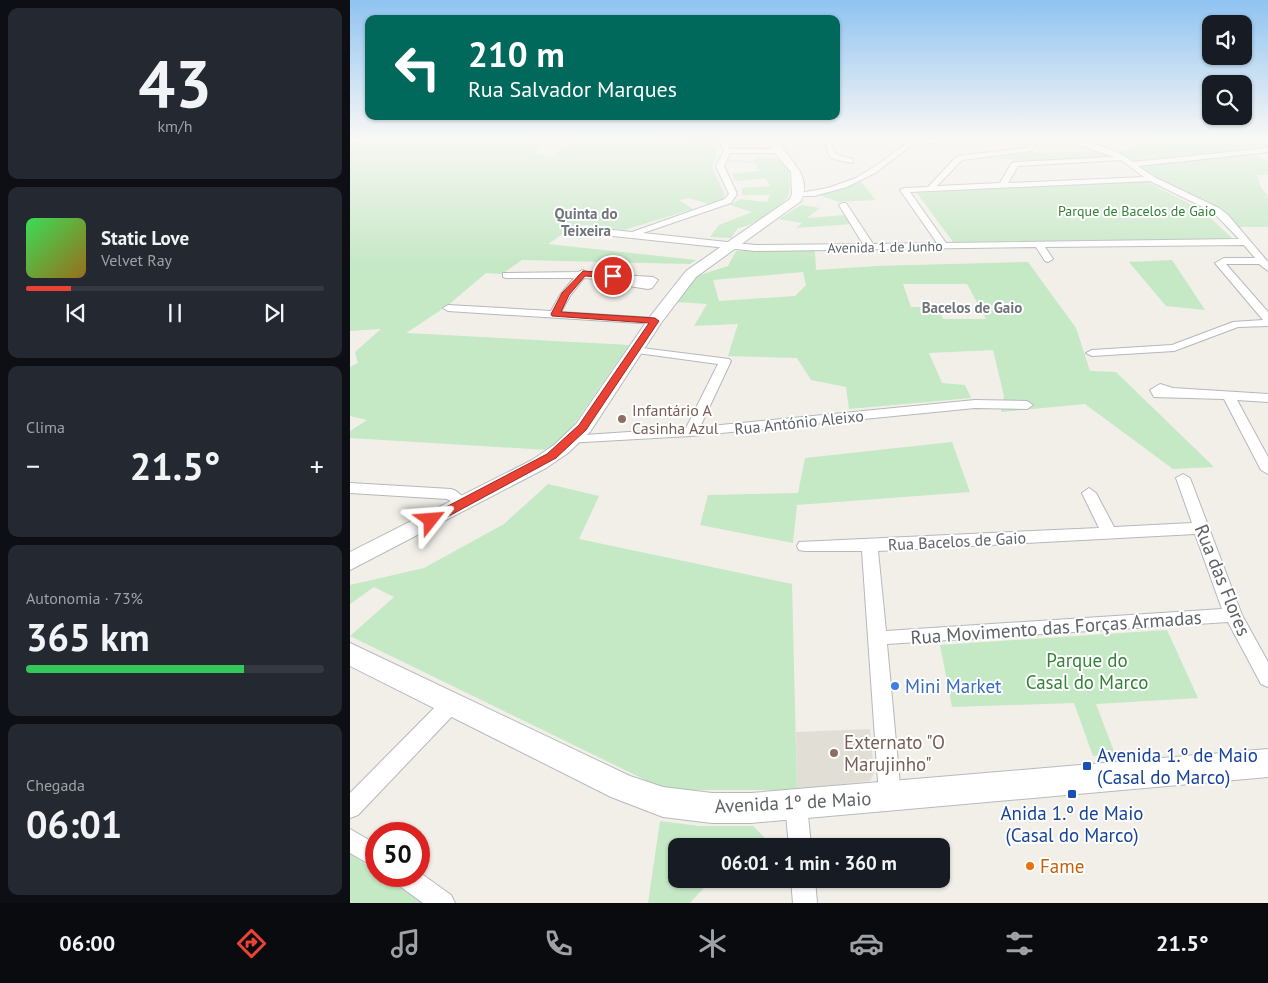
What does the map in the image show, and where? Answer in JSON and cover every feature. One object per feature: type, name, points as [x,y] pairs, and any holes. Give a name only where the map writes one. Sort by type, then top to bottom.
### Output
[{"type":"main road","points":[[350,562],[538,464],[571,440],[582,428],[634,350],[691,274],[791,205],[798,194],[796,180]]},
{"type":"main road","name":"Avenida 1º de Maio","points":[[350,654],[622,787],[663,802],[712,808],[796,805],[1268,763]]},
{"type":"street","points":[[632,235],[728,200],[733,194],[728,180]]},
{"type":"street","points":[[798,194],[816,194],[858,180]]},
{"type":"street","points":[[932,187],[939,180]]},
{"type":"street","points":[[1004,184],[1006,180]]},
{"type":"street","points":[[944,246],[903,191],[906,188],[1117,180]]},
{"type":"street","points":[[1153,180],[1216,210],[1264,264]]},
{"type":"street","points":[[843,205],[870,247]]},
{"type":"street","name":"Avenida 1 de Junho","points":[[576,229],[755,248],[1246,242]]},
{"type":"street","points":[[1039,245],[1048,259]]},
{"type":"street","points":[[1264,264],[1224,261],[1220,263],[1268,321]]},
{"type":"street","points":[[555,314],[565,295],[583,273]]},
{"type":"street","points":[[506,275],[583,273],[619,276]]},
{"type":"street","points":[[448,308],[655,321]]},
{"type":"street","points":[[1092,352],[1174,348],[1237,324],[1268,321]]},
{"type":"street","points":[[634,350],[725,361],[691,432]]},
{"type":"street","points":[[1170,392],[1268,398]]},
{"type":"street","points":[[1228,395],[1268,470]]},
{"type":"street","name":"Rua António Aleixo","points":[[571,440],[691,432],[975,404],[1027,405]]},
{"type":"street","name":"Rua das Flores","points":[[1183,478],[1233,615],[1268,679]]},
{"type":"street","points":[[350,488],[451,494],[464,503]]},
{"type":"street","points":[[350,497],[366,489]]},
{"type":"street","points":[[1089,493],[1109,533]]},
{"type":"street","name":"Rua Bacelos de Gaio","points":[[805,546],[870,546],[1201,528]]},
{"type":"street","points":[[870,546],[890,796]]},
{"type":"street","name":"Rua Movimento das Forças Armadas","points":[[878,638],[1233,615]]},
{"type":"street","points":[[350,808],[451,704]]},
{"type":"street","points":[[796,805],[799,838]]},
{"type":"street","points":[[350,840],[365,850]]},
{"type":"street","points":[[420,887],[443,903]]},
{"type":"street","points":[[804,888],[805,903]]},
{"type":"shaded area","name":"Externato \"O Marujinho\"","points":[[870,729],[874,773],[870,781],[797,790],[796,732]]},
{"type":"green space","points":[[350,180],[718,180],[725,194],[723,199],[708,204],[689,198],[679,200],[693,209],[624,230],[577,224],[548,244],[696,260],[690,264],[522,260],[502,274],[486,273],[447,306],[406,333],[629,345],[563,440],[548,450],[350,438],[350,431],[367,420],[350,416],[350,367],[358,363],[355,352],[381,329],[350,331]]},
{"type":"green space","points":[[767,180],[790,180],[789,194],[781,204],[766,216],[738,228],[731,238],[710,237],[719,225],[752,212],[730,205],[741,199],[767,202],[770,195],[742,195],[742,188],[770,186]]},
{"type":"green space","name":"Parque de Bacelos de Gaio","points":[[1144,180],[1203,211],[1233,239],[953,242],[917,193]]},
{"type":"green space","points":[[1161,180],[1259,180],[1268,196],[1268,227],[1237,227],[1232,221]]},
{"type":"green space","points":[[861,182],[876,200],[838,202],[820,195]]},
{"type":"green space","points":[[801,205],[820,208],[807,218],[845,215],[852,224],[796,228],[802,223],[779,219]]},
{"type":"green space","points":[[736,251],[815,251],[816,270],[877,266],[1028,262],[1076,328],[1090,371],[1116,372],[1214,467],[1173,469],[1085,404],[1001,412],[1004,396],[993,350],[929,353],[942,383],[965,385],[971,398],[849,409],[846,387],[811,380],[797,358],[728,356],[738,324],[694,326],[707,304],[676,302],[697,276],[728,266]],"holes":[[[803,272],[806,285],[795,296],[719,301],[713,280]],[[903,284],[967,284],[986,319],[943,319],[938,307],[911,307]]]},
{"type":"green space","points":[[1172,260],[1205,310],[1166,306],[1129,262]]},
{"type":"green space","points":[[952,442],[970,492],[797,505],[793,543],[700,525],[708,495],[798,493],[805,458]]},
{"type":"green space","points":[[548,484],[599,496],[579,539],[792,584],[797,790],[666,790],[350,636],[394,597],[374,587],[350,604],[350,585],[424,568],[504,524]]},
{"type":"green space","name":"Parque do Casal do Marco","points":[[1167,630],[1198,698],[1096,704],[1115,754],[1093,756],[1074,703],[952,707],[940,645]]},
{"type":"green space","points":[[660,821],[699,826],[753,826],[765,838],[668,838],[668,888],[704,888],[690,903],[648,903]]},
{"type":"green space","points":[[350,854],[365,864],[365,887],[401,887],[425,903],[350,903]]},
{"type":"place","name":"Infantário A Casinha Azul","points":[[622,419]]},
{"type":"place","name":"Mini Market","points":[[895,686]]},
{"type":"place","name":"Externato \"O Marujinho\"","points":[[834,753]]},
{"type":"place","name":"Avenida 1.º de Maio (Casal do Marco)","points":[[1087,766]]},
{"type":"place","name":"Anida 1.º de Maio (Casal do Marco)","points":[[1072,794]]},
{"type":"place","name":"Fame","points":[[1030,866]]},
{"type":"district","name":"Quinta do Teixeira","points":[[586,222]]},
{"type":"district","name":"Bacelos de Gaio","points":[[972,308]]},
{"type":"route","points":[[431,520],[552,456],[582,428],[655,321],[555,314],[565,295],[583,273],[613,276]]}]
